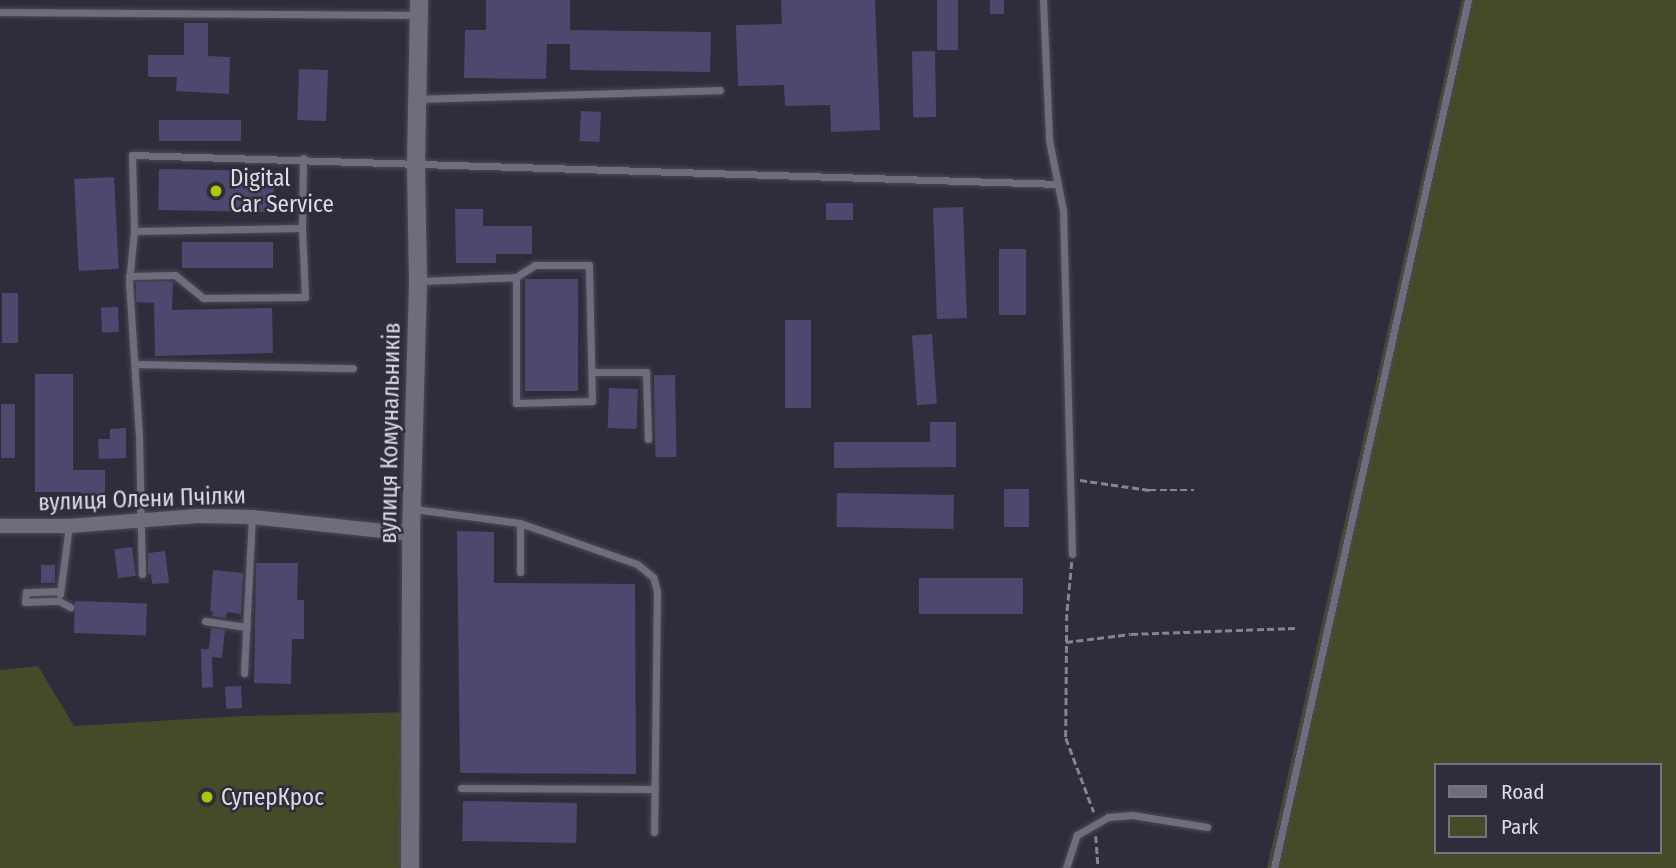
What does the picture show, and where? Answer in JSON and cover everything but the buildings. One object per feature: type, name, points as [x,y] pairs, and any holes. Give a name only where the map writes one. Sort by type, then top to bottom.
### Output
[{"type":"street","name":"вулиця Комунальників","points":[[410,868],[411,534],[414,509],[418,281],[416,163],[419,7]]},
{"type":"street","name":"вулиця Олени Пчілки","points":[[0,526],[69,526],[198,516],[252,517],[411,534]]},
{"type":"lane","points":[[1043,0],[1049,140],[1063,210],[1072,554]]},
{"type":"lane","points":[[1274,868],[1468,0]]},
{"type":"lane","points":[[0,12],[419,7]]},
{"type":"lane","points":[[418,99],[720,90]]},
{"type":"lane","points":[[142,573],[139,436],[129,276],[134,232],[132,155],[303,158],[1058,184]]},
{"type":"lane","points":[[129,276],[175,275],[203,298],[305,297],[303,158]]},
{"type":"lane","points":[[134,232],[302,228]]},
{"type":"lane","points":[[418,281],[516,277],[535,265],[589,265],[592,401],[516,403],[516,277]]},
{"type":"lane","points":[[135,364],[352,368]]},
{"type":"lane","points":[[592,372],[646,372],[648,439]]},
{"type":"lane","points":[[414,509],[520,523],[638,564],[653,577],[657,591],[654,832]]},
{"type":"lane","points":[[244,673],[252,517]]},
{"type":"lane","points":[[520,523],[520,572]]},
{"type":"lane","points":[[59,601],[69,526]]},
{"type":"lane","points":[[60,592],[26,592],[25,602],[59,601],[70,607]]},
{"type":"lane","points":[[205,621],[247,627]]},
{"type":"lane","points":[[461,788],[655,789]]},
{"type":"lane","points":[[1066,868],[1077,835],[1108,817],[1132,815],[1207,827]]},
{"type":"path","points":[[1070,479],[1117,483],[1149,490],[1194,490]]},
{"type":"path","points":[[1072,554],[1066,642],[1066,738],[1094,810],[1098,868]]},
{"type":"path","points":[[1066,642],[1131,634],[1295,628]]},
{"type":"green space","points":[[1462,0],[1676,0],[1676,868],[1267,868]]},
{"type":"green space","name":"СуперКрос","points":[[38,666],[74,726],[241,716],[414,712],[413,868],[0,868],[0,670]]},
{"type":"place","name":"Digital Car Service","points":[[216,191]]},
{"type":"place","name":"СуперКрос","points":[[207,797]]}]
